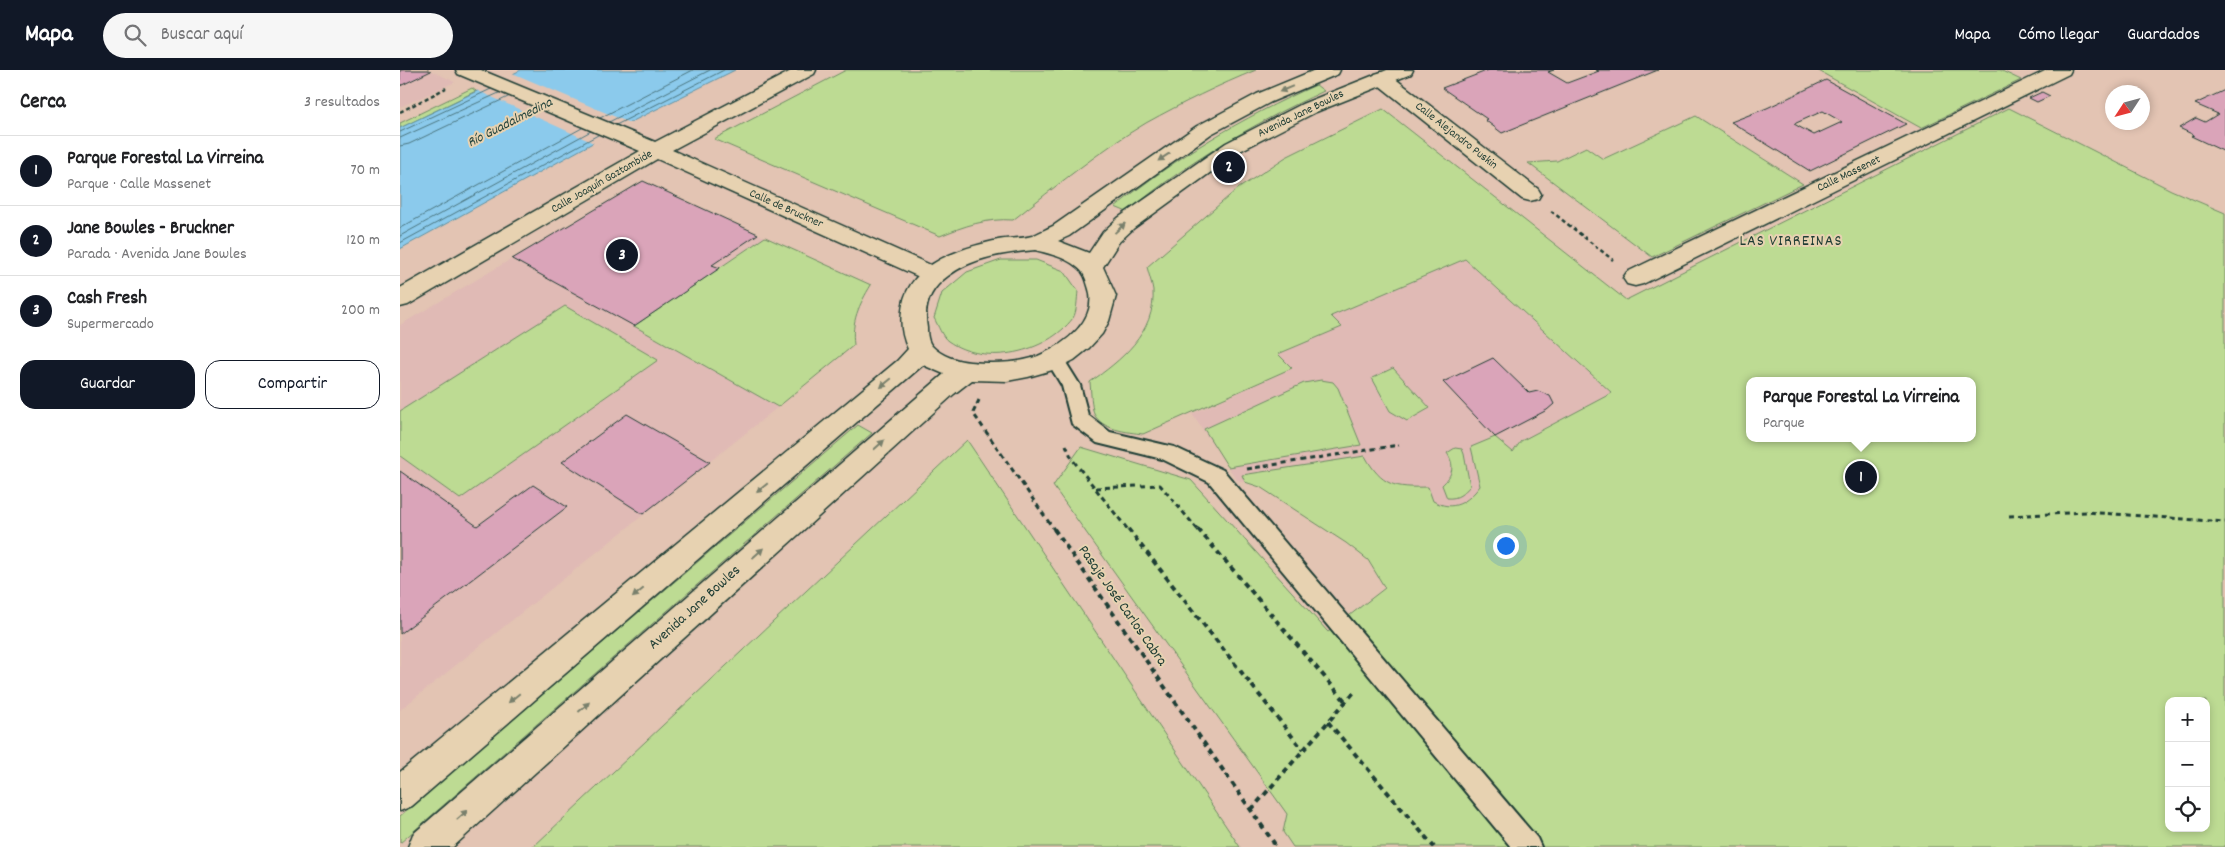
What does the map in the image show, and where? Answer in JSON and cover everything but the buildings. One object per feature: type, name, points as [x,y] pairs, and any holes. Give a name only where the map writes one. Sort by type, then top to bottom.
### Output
[{"type":"main road","name":"Calle Joaquín Gaztambide","points":[[400,299],[646,147],[807,70]]},
{"type":"main road","name":"Avenida Jane Bowles","points":[[1035,243],[1061,231],[1204,130],[1264,98],[1331,70]]},
{"type":"main road","name":"Avenida Jane Bowles","points":[[1091,267],[1111,237],[1126,223],[1233,147],[1309,108],[1404,70]]},
{"type":"main road","name":"Calle Massenet","points":[[1635,278],[2062,70]]},
{"type":"main road","name":"Calle de Bruckner","points":[[471,73],[646,147],[934,275]]},
{"type":"main road","name":"Calle Alejandro Puskin","points":[[1382,78],[1530,194]]},
{"type":"main road","points":[[1035,243],[1062,249],[1077,256],[1091,267],[1104,296],[1093,328],[1073,348],[1054,358],[1030,369],[978,373],[940,364],[922,350],[914,330],[913,309],[921,292],[934,275],[960,259],[984,249],[1035,243]]},
{"type":"main road","points":[[400,794],[906,367],[922,350]]},
{"type":"main road","name":"Avenida Jane Bowles","points":[[426,847],[938,393],[978,373]]},
{"type":"lane","points":[[1054,358],[1070,385],[1078,419],[1104,438],[1168,452],[1216,476],[1378,665],[1528,847]]},
{"type":"path","points":[[400,112],[450,86]]},
{"type":"path","points":[[1555,214],[1609,258]]},
{"type":"path","name":"Pasaje José Carlos Cabra","points":[[978,373],[973,413],[1274,843],[1272,847]]},
{"type":"path","points":[[1065,443],[1072,459],[1303,750]]},
{"type":"path","points":[[1242,470],[1399,445]]},
{"type":"path","points":[[1095,488],[1160,485],[1346,702]]},
{"type":"path","points":[[2009,516],[2086,512],[2225,522]]},
{"type":"path","points":[[1251,810],[1378,665]]},
{"type":"path","points":[[1328,722],[1434,847]]},
{"type":"shaded area","points":[[400,70],[432,71],[455,82],[400,107]]},
{"type":"shaded area","points":[[643,181],[765,237],[635,326],[778,407],[400,710],[400,325]]},
{"type":"shaded area","points":[[1465,259],[1612,393],[1521,441],[1497,471],[1385,588],[1368,560],[1346,543],[1260,487],[1237,480],[1192,414],[1292,368],[1278,354],[1342,327],[1331,316]]},
{"type":"green space","points":[[846,70],[1256,70],[1173,108],[1146,123],[1095,157],[1013,220],[994,220],[958,229],[940,236],[714,139]]},
{"type":"green space","points":[[1817,70],[2000,70],[2021,80],[1921,128]]},
{"type":"green space","points":[[1316,85],[1324,91],[1271,117],[1221,145],[1174,176],[1127,212],[1115,207],[1163,171],[1211,139],[1262,111]]},
{"type":"green space","points":[[472,88],[476,91],[400,128],[400,123]]},
{"type":"green space","points":[[2009,108],[2171,190],[2225,213],[2225,847],[1293,847],[1283,832],[1287,814],[1053,486],[1081,447],[1191,480],[1328,632],[1385,588],[1368,560],[1346,543],[1260,487],[1245,482],[1242,475],[1365,456],[1377,474],[1390,483],[1406,487],[1428,487],[1433,501],[1453,506],[1465,501],[1480,486],[1471,447],[1495,437],[1513,452],[1521,441],[1612,393],[1465,259],[1331,316],[1342,327],[1278,354],[1292,368],[1143,434],[1116,429],[1103,424],[1094,414],[1090,382],[1124,355],[1134,344],[1149,320],[1153,290],[1147,267],[1236,190],[1286,157],[1383,109],[1626,300]]},
{"type":"green space","points":[[1696,116],[1803,184],[1652,257],[1528,163],[1557,161],[1586,147],[1603,159]]},
{"type":"green space","points":[[765,237],[871,285],[863,299],[855,321],[854,345],[778,407],[634,326]]},
{"type":"green space","points":[[1001,260],[1036,260],[1064,271],[1078,291],[1073,318],[1062,330],[1048,340],[1032,348],[1015,352],[979,353],[963,349],[948,341],[934,318],[942,293],[967,272]]},
{"type":"green space","points":[[565,306],[658,360],[460,499],[400,456],[400,411]]},
{"type":"green space","points":[[1393,368],[1430,408],[1407,421],[1390,411],[1372,378]]},
{"type":"green space","points":[[1321,380],[1333,382],[1338,388],[1361,445],[1228,467],[1204,429],[1304,383]]},
{"type":"green space","points":[[858,425],[872,433],[400,843],[400,816]]},
{"type":"green space","points":[[967,440],[1240,847],[533,847]]},
{"type":"green space","points":[[1455,448],[1462,449],[1464,454],[1470,486],[1460,495],[1454,498],[1447,498],[1442,485],[1451,474],[1452,466],[1447,453]]},
{"type":"water","name":"Río Guadalmedina","points":[[521,70],[735,70],[629,123],[400,249],[400,128]]},
{"type":"pier","points":[[510,72],[632,124],[596,144],[474,89]]},
{"type":"place","name":"Jane Bowles - Bruckner","points":[[1229,167]]},
{"type":"place","name":"Cash Fresh","points":[[622,255]]},
{"type":"place","name":"Parque Forestal La Virreina","points":[[1861,477]]},
{"type":"district","name":"LAS VIRREINAS","points":[[1791,241]]}]
